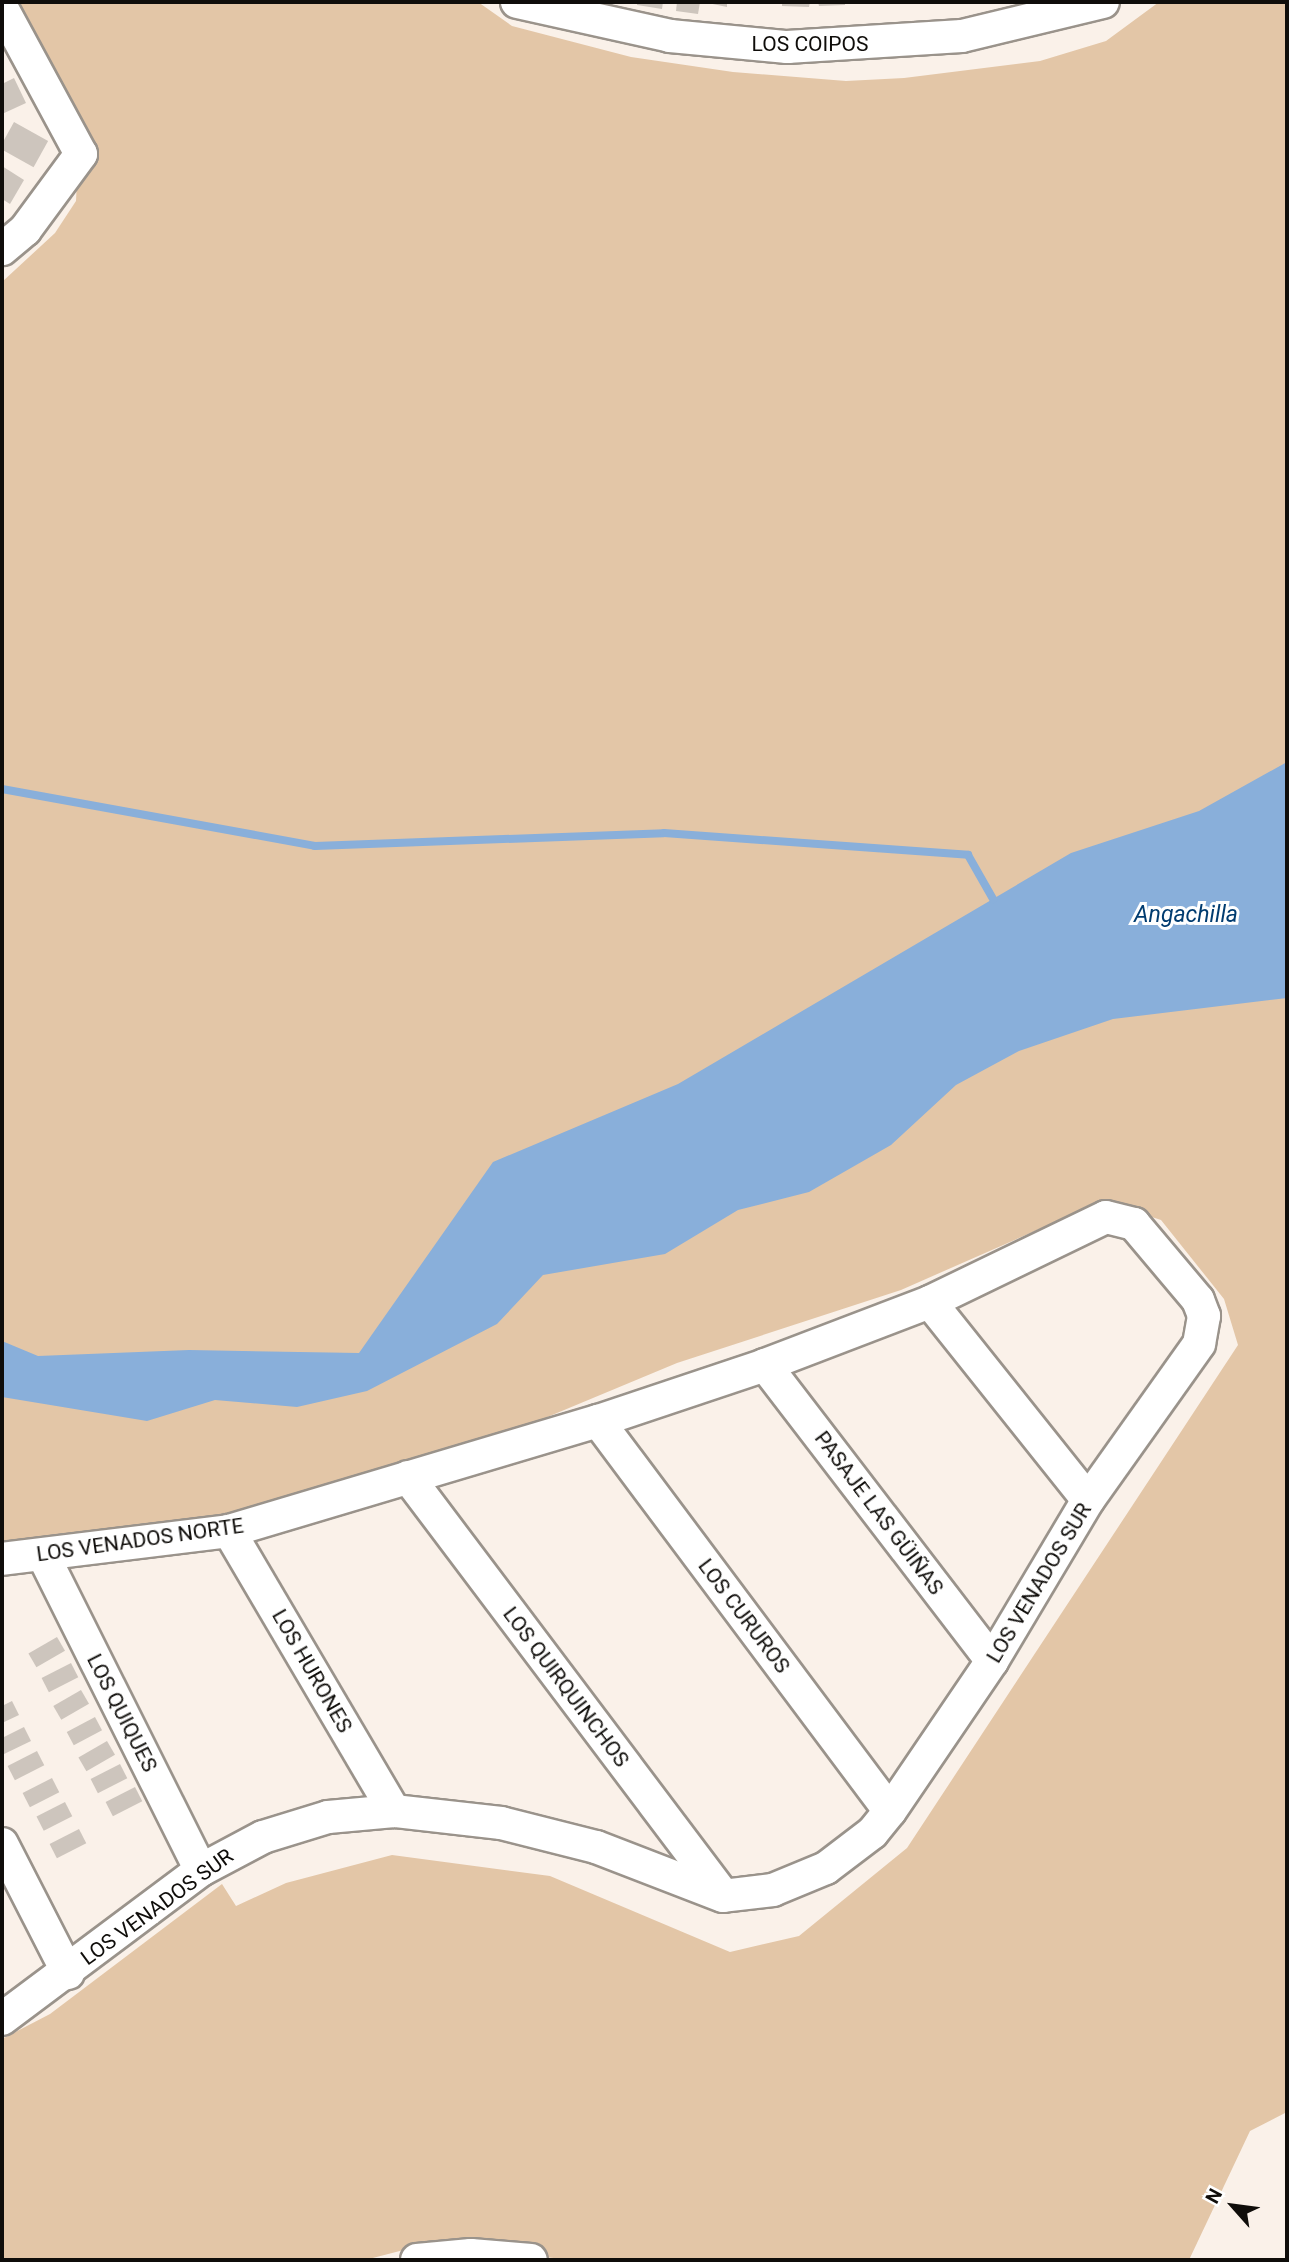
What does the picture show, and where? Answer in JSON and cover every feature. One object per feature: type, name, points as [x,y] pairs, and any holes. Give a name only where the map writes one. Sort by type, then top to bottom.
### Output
[{"type":"street","name":"LOS COIPOS","points":[[517,2],[670,36],[787,47],[962,36],[1103,2]]},
{"type":"street","points":[[2,8],[81,154],[26,230],[2,249]]},
{"type":"street","name":"LOS VENADOS SUR","points":[[2,2019],[68,1973],[201,1870],[263,1837],[296,1825],[394,1811],[474,1819],[554,1835],[638,1861],[723,1896],[773,1890],[826,1868],[864,1839],[890,1811],[992,1661],[1088,1500],[1199,1344],[1205,1325],[1198,1300],[1134,1224],[1115,1216],[1098,1219],[930,1301],[765,1365],[598,1421],[408,1478],[357,1490]]},
{"type":"street","points":[[930,1301],[1088,1500]]},
{"type":"street","name":"PASAJE LAS GÜIÑAS","points":[[765,1365],[992,1661]]},
{"type":"street","name":"LOS CURUROS","points":[[598,1421],[890,1811]]},
{"type":"street","name":"LOS QUIRQUINCHOS","points":[[408,1478],[723,1896]]},
{"type":"street","name":"LOS VENADOS NORTE","points":[[2,1559],[229,1531],[357,1490]]},
{"type":"street","name":"LOS HURONES","points":[[229,1531],[394,1811]]},
{"type":"street","name":"LOS QUIQUES","points":[[43,1555],[201,1870]]},
{"type":"street","points":[[2,1844],[68,1973]]},
{"type":"street","points":[[417,2260],[471,2255],[531,2260]]},
{"type":"shaded area","points":[[2,2],[478,2],[512,26],[631,57],[733,72],[846,81],[904,78],[1040,61],[1106,41],[1159,2],[1287,2],[1287,2112],[1250,2131],[1189,2260],[574,2260],[423,2245],[365,2260],[2,2260],[2,2039],[50,2014],[222,1884],[236,1906],[286,1883],[392,1855],[550,1876],[730,1952],[799,1936],[907,1848],[1238,1345],[1224,1299],[1161,1220],[1103,1201],[901,1290],[677,1363],[521,1428],[222,1520],[2,1555],[2,282],[55,233],[76,201],[79,138],[70,98],[36,58]]},
{"type":"water","name":"Angachilla","points":[[1287,762],[1287,998],[1113,1019],[1019,1051],[956,1085],[891,1145],[809,1192],[738,1210],[665,1254],[543,1275],[497,1324],[367,1391],[297,1407],[215,1400],[147,1421],[2,1397],[2,1341],[38,1356],[189,1350],[359,1353],[493,1162],[678,1084],[1071,853],[1199,811]]},
{"type":"building","points":[[637,2],[663,2],[662,9],[637,5]]},
{"type":"building","points":[[677,2],[700,2],[698,14],[676,11]]},
{"type":"building","points":[[703,2],[727,2],[727,7]]},
{"type":"building","points":[[782,2],[810,2],[809,7],[782,6]]},
{"type":"building","points":[[818,2],[845,2],[845,5],[819,6]]},
{"type":"building","points":[[14,78],[26,103],[2,114],[2,84]]},
{"type":"building","points":[[14,122],[48,141],[34,167],[2,150],[2,144]]},
{"type":"building","points":[[2,166],[24,180],[10,204],[2,199]]},
{"type":"building","points":[[57,1637],[65,1651],[36,1667],[28,1654]]},
{"type":"building","points":[[71,1663],[78,1677],[49,1692],[42,1678]]},
{"type":"building","points":[[81,1690],[89,1704],[61,1720],[53,1706]]},
{"type":"building","points":[[12,1701],[19,1715],[2,1723],[2,1706]]},
{"type":"building","points":[[95,1717],[102,1730],[74,1745],[67,1732]]},
{"type":"building","points":[[24,1727],[31,1741],[2,1755],[2,1738]]},
{"type":"building","points":[[107,1741],[115,1755],[86,1771],[78,1758]]},
{"type":"building","points":[[37,1751],[44,1765],[15,1780],[8,1766]]},
{"type":"building","points":[[120,1764],[127,1778],[98,1793],[91,1779]]},
{"type":"building","points":[[52,1778],[59,1792],[30,1807],[23,1793]]},
{"type":"building","points":[[135,1787],[142,1801],[113,1816],[106,1802]]},
{"type":"building","points":[[65,1802],[72,1816],[44,1831],[36,1817]]},
{"type":"building","points":[[79,1829],[86,1843],[57,1858],[50,1844]]},
{"type":"waterway","points":[[2,789],[315,846],[664,833],[968,855],[993,899]]}]
